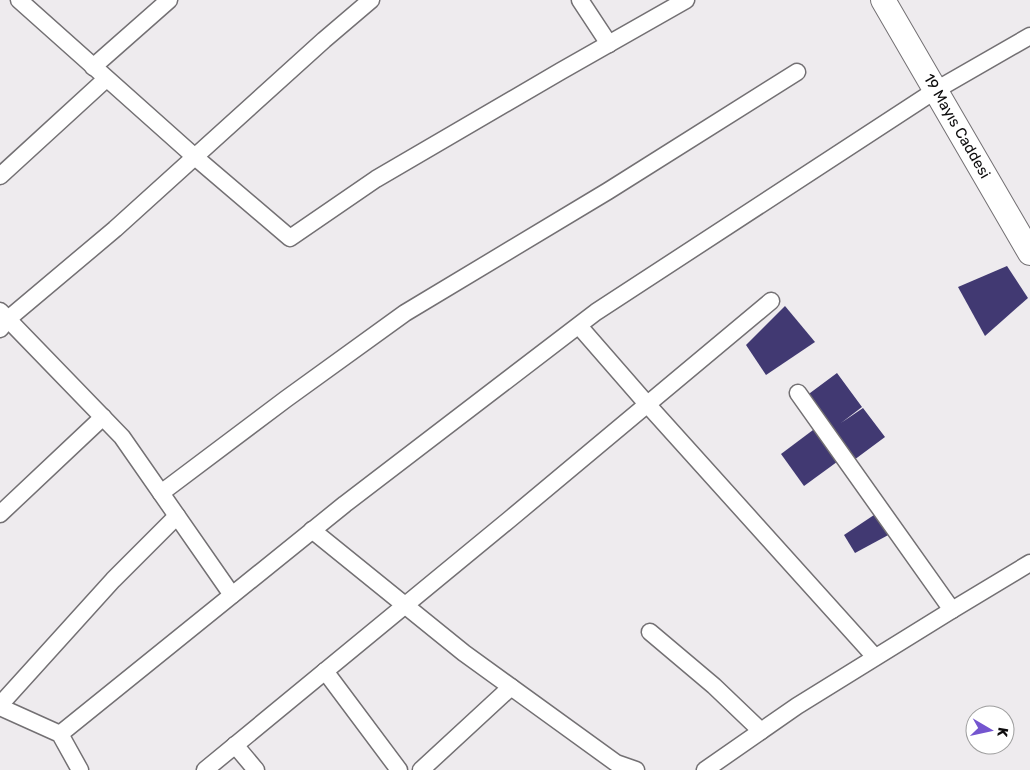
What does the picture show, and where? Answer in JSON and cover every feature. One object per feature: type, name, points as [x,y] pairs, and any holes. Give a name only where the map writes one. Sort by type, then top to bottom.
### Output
[{"type":"street","points":[[93,67],[169,0]]},
{"type":"street","points":[[232,595],[122,437],[3,320],[115,229],[324,40],[371,0]]},
{"type":"street","points":[[580,0],[609,44]]},
{"type":"street","points":[[28,3],[106,79],[290,238],[376,179],[686,0]]},
{"type":"street","name":"19 Mayıs Caddesi","points":[[883,0],[1030,253]]},
{"type":"street","points":[[60,734],[312,530],[596,312],[936,90],[1030,36]]},
{"type":"street","points":[[161,493],[405,313],[608,191],[797,72]]},
{"type":"street","points":[[0,176],[106,79]]},
{"type":"street","points":[[205,770],[771,301]]},
{"type":"street","points":[[579,326],[875,657]]},
{"type":"street","points":[[798,393],[952,610]]},
{"type":"street","points":[[0,514],[103,417]]},
{"type":"street","points":[[80,770],[60,734],[0,706],[113,580],[177,516]]},
{"type":"street","points":[[312,530],[464,652],[616,763],[636,770]]},
{"type":"street","points":[[705,770],[796,706],[1030,563]]},
{"type":"street","points":[[650,632],[714,686],[761,731]]},
{"type":"street","points":[[325,671],[398,770]]},
{"type":"street","points":[[421,770],[512,687]]},
{"type":"street","points":[[235,745],[256,770]]},
{"type":"building","points":[[1007,266],[1028,298],[985,336],[958,287]]},
{"type":"building","points":[[785,306],[815,342],[766,375],[746,345]]},
{"type":"building","points":[[837,373],[862,407],[841,423],[863,408],[885,437],[854,460],[806,396]]},
{"type":"building","points":[[817,427],[841,459],[804,486],[781,454]]},
{"type":"building","points":[[874,515],[892,533],[855,553],[844,535]]}]
